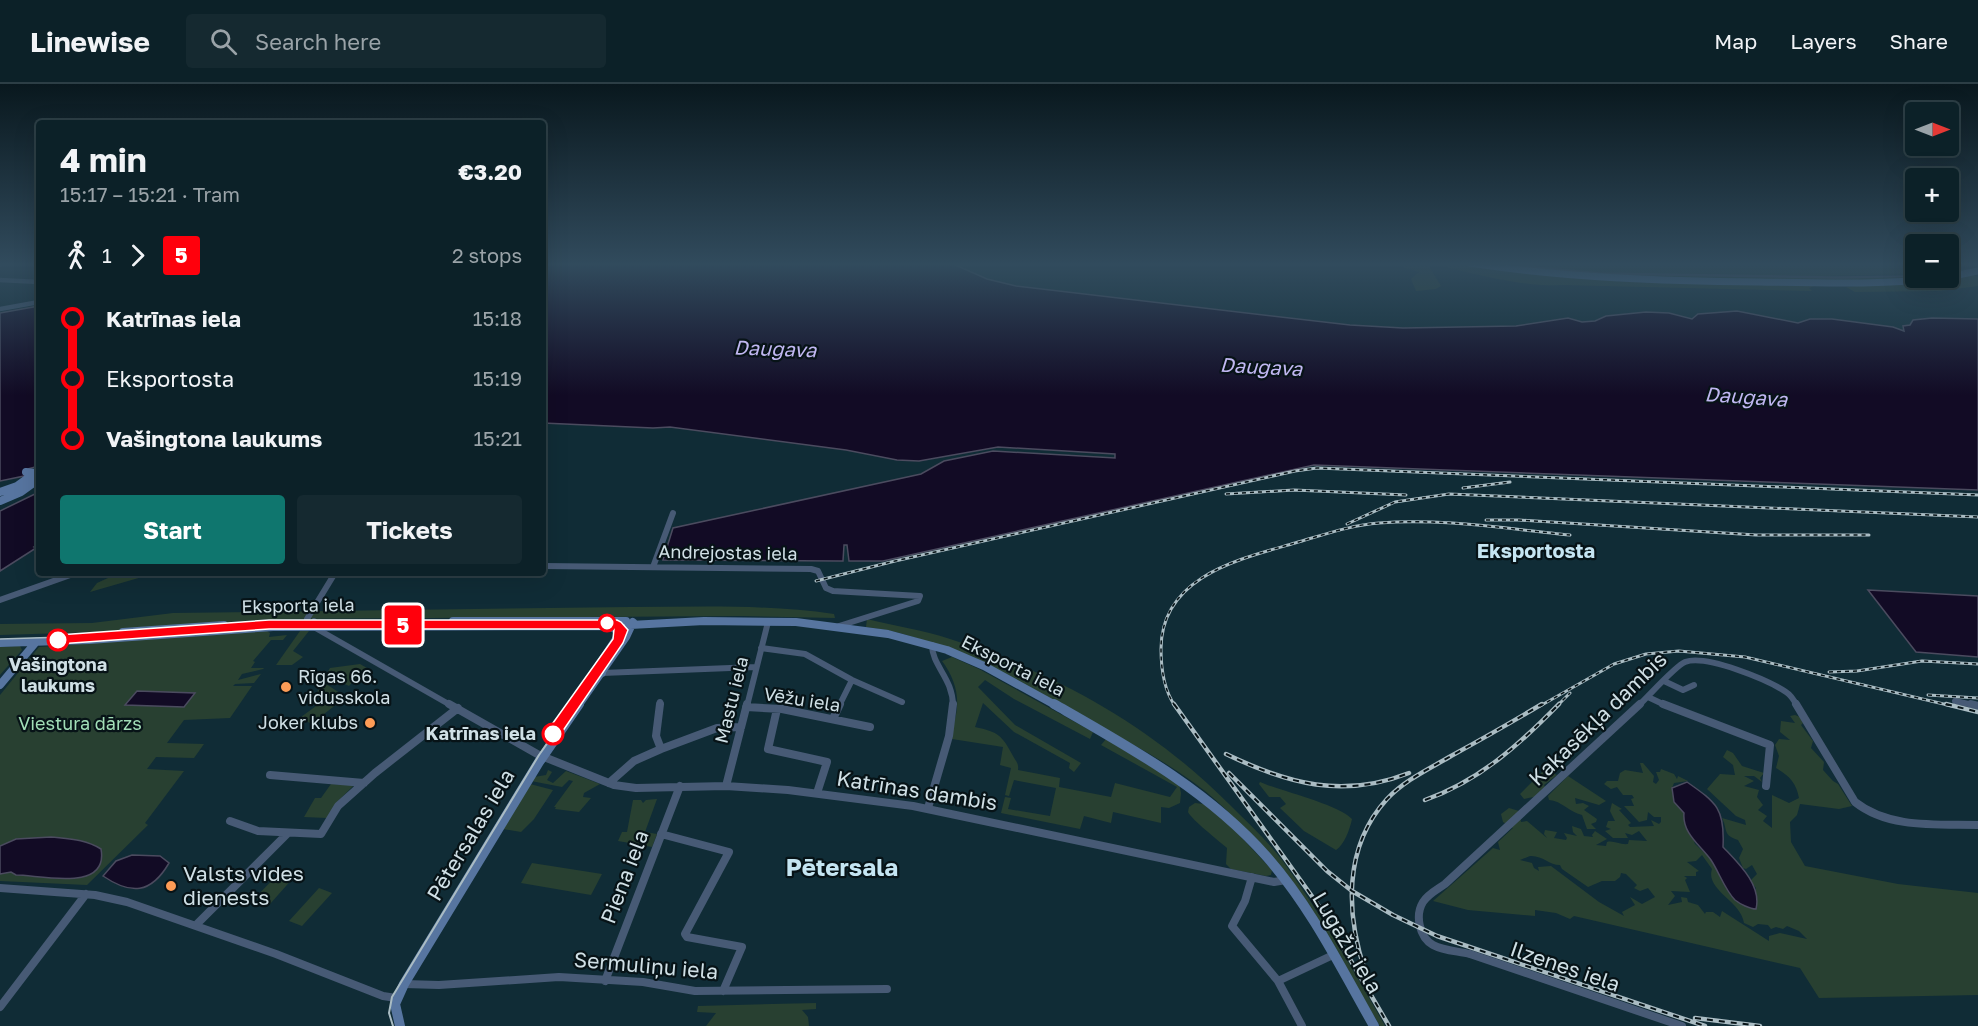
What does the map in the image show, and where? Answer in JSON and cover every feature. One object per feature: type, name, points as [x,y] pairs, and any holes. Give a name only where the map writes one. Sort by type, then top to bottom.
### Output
[{"type":"street","points":[[0,492],[17,486],[35,473],[26,472],[36,470]]},
{"type":"street","points":[[0,501],[21,492],[36,481]]},
{"type":"street","points":[[653,567],[673,513]]},
{"type":"street","name":"Andrejostas iela","points":[[546,566],[811,569],[818,571],[826,588],[833,591],[920,596],[918,601],[839,626]]},
{"type":"street","points":[[0,600],[68,576]]},
{"type":"street","points":[[312,622],[334,576]]},
{"type":"street","name":"Eksporta iela","points":[[327,627],[620,620],[633,622],[768,622],[839,626],[888,633],[932,645],[975,661],[1172,772],[1198,791],[1245,833],[1286,880]]},
{"type":"street","name":"Eksporta iela","points":[[1,639],[38,640],[312,622],[327,627],[612,627],[633,622]]},
{"type":"street","name":"Pētersalas iela","points":[[396,998],[543,756],[602,673],[626,637],[633,622]]},
{"type":"street","name":"Mastu iela","points":[[726,786],[768,622]]},
{"type":"street","points":[[327,627],[458,708],[543,756]]},
{"type":"street","name":"Pētersalas iela","points":[[602,673],[595,671],[620,633],[612,627]]},
{"type":"street","points":[[0,685],[38,640]]},
{"type":"street","points":[[928,808],[951,720],[954,698],[950,680],[933,655],[932,645]]},
{"type":"street","points":[[761,648],[805,654],[852,680],[902,702]]},
{"type":"street","name":"Kaķasēkļa dambis","points":[[1435,946],[1425,939],[1420,929],[1423,900],[1445,884],[1546,793],[1684,662],[1699,659],[1785,692],[1792,697],[1855,802],[1867,812],[1910,822],[1978,825]]},
{"type":"street","points":[[602,673],[756,668]]},
{"type":"street","points":[[833,719],[852,680]]},
{"type":"street","points":[[1664,681],[1682,691],[1690,690],[1694,685]]},
{"type":"street","points":[[1648,697],[1675,710],[1770,745],[1766,786]]},
{"type":"street","points":[[1955,701],[1978,706]]},
{"type":"street","points":[[660,702],[656,736],[661,749]]},
{"type":"street","name":"Vēžu iela","points":[[746,707],[777,709],[870,727]]},
{"type":"street","points":[[230,821],[258,831],[321,834],[338,806],[458,708]]},
{"type":"street","points":[[777,709],[768,749],[827,762],[817,793]]},
{"type":"street","points":[[609,783],[634,761],[661,749],[717,728],[741,727]]},
{"type":"street","name":"Katrīnas dambis","points":[[543,756],[609,783],[636,788],[726,786],[817,793],[928,808],[1274,882],[1286,880]]},
{"type":"street","points":[[270,775],[364,783]]},
{"type":"street","name":"Piena iela","points":[[604,981],[680,786]]},
{"type":"street","points":[[196,925],[288,832]]},
{"type":"street","points":[[662,834],[729,852],[686,934],[687,937],[742,947],[723,991]]},
{"type":"street","points":[[1252,877],[1245,902],[1232,926],[1278,981],[1302,1026]]},
{"type":"street","name":"Lugažu iela","points":[[1286,880],[1310,916],[1374,1026]]},
{"type":"street","points":[[0,888],[86,894],[127,902],[196,925],[383,996],[396,998],[395,1010],[400,1026]]},
{"type":"street","points":[[0,1007],[86,894]]},
{"type":"street","name":"Ilzenes iela","points":[[1435,946],[1470,954],[1682,1026]]},
{"type":"street","points":[[1278,981],[1334,956]]},
{"type":"street","name":"Sermuliņu iela","points":[[404,984],[481,983],[548,977],[643,982],[689,991],[886,989]]},
{"type":"green space","points":[[112,576],[148,576],[90,592],[97,583]]},
{"type":"green space","points":[[631,607],[783,609],[834,614],[835,618],[742,616],[269,619],[98,632],[0,635],[0,624],[92,623],[173,613]]},
{"type":"green space","points":[[867,619],[940,636],[1027,668],[1100,705],[1167,749],[1229,804],[1276,853],[1323,921],[1385,1026],[1380,1026],[1345,970],[1270,861],[1243,827],[1211,796],[1153,756],[1111,733],[949,651],[910,636],[866,627]]},
{"type":"green space","points":[[305,629],[309,631],[293,651],[303,657],[292,665],[276,665],[300,631]]},
{"type":"green space","name":"Viestura dārzs","points":[[267,631],[270,633],[269,637],[287,635],[283,640],[271,640],[253,661],[255,662],[251,668],[263,669],[242,674],[238,680],[261,674],[254,683],[233,686],[252,686],[230,718],[184,720],[167,743],[204,744],[194,758],[156,757],[147,769],[184,771],[145,823],[148,825],[87,885],[0,881],[0,695],[39,647]]},
{"type":"green space","points":[[20,646],[22,650],[0,675],[0,647]]},
{"type":"green space","points":[[952,657],[979,669],[1093,732],[1090,739],[1014,699],[985,680],[978,687],[1015,725],[1081,763],[1074,772],[1069,768],[1070,763],[1014,732],[983,703],[975,727],[994,733],[1006,743],[1017,763],[1018,770],[1060,778],[1059,787],[1111,797],[1115,783],[1170,797],[1177,787],[1101,745],[1106,739],[1179,784],[1180,803],[1169,808],[1161,807],[1161,823],[1113,812],[1111,823],[1084,816],[1080,829],[1001,813],[1005,797],[1011,798],[1008,809],[1050,816],[1056,788],[1014,780],[1009,796],[1005,795],[1011,768],[1000,765],[1003,747],[952,739],[957,708],[956,693],[950,673],[942,661]]},
{"type":"green space","points":[[360,664],[367,668],[357,674],[358,676],[349,686],[326,675],[330,668]]},
{"type":"green space","points":[[326,684],[346,697],[311,724],[301,717],[327,698],[317,691]]},
{"type":"green space","points":[[1790,716],[1800,717],[1803,723],[1801,725],[1813,741],[1811,748],[1824,762],[1823,770],[1838,784],[1852,806],[1839,809],[1800,804],[1797,815],[1790,822],[1791,842],[1805,866],[1898,884],[1978,893],[1978,995],[1819,998],[1800,968],[1574,916],[1570,919],[1556,913],[1535,910],[1535,916],[1468,910],[1433,901],[1493,848],[1500,850],[1498,842],[1513,828],[1503,822],[1501,814],[1509,808],[1519,811],[1521,822],[1527,821],[1547,838],[1544,834],[1545,830],[1557,832],[1554,838],[1566,840],[1564,833],[1577,836],[1572,826],[1581,829],[1584,836],[1593,837],[1595,831],[1607,839],[1596,845],[1606,846],[1607,842],[1628,844],[1629,840],[1647,841],[1639,831],[1632,835],[1625,833],[1628,838],[1613,838],[1605,831],[1611,829],[1606,827],[1608,821],[1615,821],[1610,811],[1612,803],[1622,809],[1619,810],[1631,823],[1628,825],[1630,827],[1654,826],[1651,820],[1659,824],[1661,822],[1661,817],[1654,817],[1648,812],[1647,820],[1639,822],[1624,806],[1634,806],[1632,795],[1623,795],[1617,787],[1611,789],[1604,784],[1607,781],[1618,781],[1620,773],[1625,770],[1643,773],[1640,763],[1643,763],[1654,776],[1653,782],[1656,784],[1659,780],[1656,772],[1660,772],[1661,769],[1674,774],[1677,779],[1678,776],[1688,781],[1674,783],[1672,788],[1674,802],[1684,813],[1695,844],[1710,858],[1735,900],[1751,909],[1756,888],[1750,881],[1757,874],[1752,865],[1746,869],[1743,868],[1739,858],[1743,849],[1738,840],[1727,834],[1722,818],[1746,825],[1745,820],[1736,816],[1707,789],[1720,774],[1735,775],[1733,765],[1723,757],[1727,750],[1733,753],[1742,766],[1764,773],[1760,778],[1762,782],[1754,776],[1744,776],[1754,781],[1744,786],[1759,790],[1757,797],[1763,805],[1758,810],[1767,816],[1763,821],[1772,828],[1772,795],[1789,803],[1799,798],[1791,780],[1776,768],[1779,756],[1775,745],[1779,739],[1790,740],[1780,732],[1781,721],[1795,723]],"holes":[[[1702,855],[1712,869],[1711,876],[1718,890],[1737,908],[1744,923],[1753,927],[1758,924],[1768,925],[1771,929],[1776,927],[1783,929],[1787,926],[1799,931],[1807,939],[1780,933],[1769,936],[1769,941],[1722,911],[1720,917],[1713,912],[1705,914],[1698,905],[1688,902],[1687,898],[1681,897],[1682,902],[1668,905],[1675,896],[1671,891],[1690,892],[1685,880],[1687,878],[1684,876],[1696,876],[1696,872],[1699,871],[1687,862],[1696,861]],[[1530,856],[1560,865],[1562,869],[1588,887],[1602,881],[1615,881],[1621,873],[1626,874],[1637,885],[1634,888],[1640,891],[1648,888],[1655,897],[1642,904],[1630,897],[1635,905],[1622,912],[1624,916],[1599,902],[1551,866],[1538,867],[1539,871],[1532,863],[1520,860]]]},
{"type":"green space","points":[[1545,769],[1557,775],[1544,785],[1547,790],[1538,796],[1524,799],[1520,794]]},
{"type":"green space","points":[[548,770],[552,772],[547,780],[553,783],[566,771],[600,784],[584,793],[583,797],[591,798],[579,812],[555,809],[554,807],[573,781],[569,780],[562,787],[531,781],[534,777],[546,775]]},
{"type":"green space","points":[[1568,776],[1606,801],[1599,805],[1575,798],[1576,804],[1583,803],[1589,806],[1584,810],[1597,819],[1591,824],[1596,829],[1587,829],[1582,815],[1558,802],[1549,800],[1548,796]]},
{"type":"green space","points":[[1260,782],[1335,808],[1352,819],[1342,844],[1336,850],[1304,831],[1280,808],[1286,804],[1280,797],[1269,797],[1259,784]]},
{"type":"green space","points":[[331,784],[354,785],[339,800],[327,818],[304,817],[315,798],[321,798]]},
{"type":"green space","points":[[530,784],[553,790],[534,819],[521,832],[503,829]]},
{"type":"green space","points":[[657,799],[645,832],[657,834],[652,847],[618,841],[622,832],[627,832],[633,800],[641,800],[643,803],[646,800]]},
{"type":"green space","points":[[1195,803],[1211,805],[1272,870],[1271,875],[1231,869],[1226,864],[1227,848],[1190,816],[1189,807]]},
{"type":"green space","points":[[532,863],[602,874],[591,895],[521,883]]},
{"type":"green space","points":[[280,872],[294,877],[270,904],[255,898]]},
{"type":"green space","points":[[319,888],[332,893],[302,926],[289,921]]},
{"type":"green space","points":[[816,1003],[816,1009],[802,1010],[808,1017],[809,1026],[706,1026],[716,1013],[697,1012],[698,1006]]},
{"type":"water","points":[[36,307],[36,467],[28,469],[24,476],[0,481],[0,313]]},
{"type":"water","name":"Daugava","points":[[546,307],[1196,307],[1350,325],[1403,328],[1516,326],[1568,318],[1582,322],[1595,321],[1606,316],[1646,312],[1669,313],[1692,319],[1698,314],[1737,311],[1798,323],[1810,319],[1832,319],[1893,327],[1904,331],[1903,326],[1910,325],[1913,320],[1978,319],[1978,490],[1314,465],[883,561],[849,561],[847,545],[844,545],[843,561],[663,560],[673,528],[921,474],[944,461],[993,451],[1115,458],[1115,454],[998,447],[919,461],[897,460],[846,450],[670,427],[546,423]]},
{"type":"water","points":[[36,493],[36,546],[34,547],[36,548],[0,571],[0,511]]},
{"type":"water","points":[[1868,590],[1978,596],[1978,657],[1916,652]]},
{"type":"water","points":[[137,691],[195,693],[184,707],[125,705]]},
{"type":"water","points":[[1687,782],[1706,796],[1717,808],[1722,824],[1723,847],[1742,867],[1752,883],[1757,900],[1756,909],[1735,900],[1711,860],[1689,833],[1684,813],[1674,802],[1672,788]]},
{"type":"water","points":[[51,837],[77,840],[101,849],[101,863],[94,872],[84,877],[56,878],[16,875],[11,872],[0,874],[0,846],[16,839]]},
{"type":"water","points":[[132,855],[160,856],[169,863],[155,881],[140,888],[123,886],[103,876],[116,861]]},
{"type":"tram line","points":[[0,639],[97,636],[284,622],[610,622],[624,625],[626,630],[624,637],[574,706]]},
{"type":"tram line","name":"5","points":[[58,640],[269,625],[607,623],[619,626],[622,633],[619,640],[553,734]]},
{"type":"tram line","points":[[393,1026],[389,1013],[392,997],[539,755],[575,704]]},
{"type":"railway","points":[[816,581],[895,561],[1295,471],[1317,468],[1978,495]]},
{"type":"railway","points":[[1463,488],[1510,482]]},
{"type":"railway","points":[[1226,494],[1294,490],[1406,495]]},
{"type":"railway","points":[[1347,524],[1395,502],[1449,494],[1978,517]]},
{"type":"railway","points":[[1486,520],[1519,520],[1756,535],[1869,535]]},
{"type":"railway","points":[[1175,706],[1168,693],[1163,672],[1161,649],[1165,624],[1174,604],[1189,588],[1228,564],[1337,531],[1379,523],[1451,523],[1570,535]]},
{"type":"railway","points":[[1540,706],[1614,664],[1646,654],[1679,651],[1745,657],[1952,706]]},
{"type":"railway","points":[[1829,672],[1857,671],[1922,661],[1978,664]]},
{"type":"railway","points":[[1425,800],[1481,772],[1529,734],[1570,693]]},
{"type":"railway","points":[[1928,695],[1978,698]]},
{"type":"railway","points":[[1174,704],[1319,906],[1389,1026]]},
{"type":"railway","points":[[1352,891],[1356,859],[1362,838],[1373,818],[1394,792],[1409,780],[1542,704]]},
{"type":"railway","points":[[1946,704],[1978,712]]},
{"type":"railway","points":[[1226,754],[1271,773],[1316,785],[1361,785],[1385,781],[1409,773]]},
{"type":"railway","points":[[1229,773],[1327,871],[1352,891]]},
{"type":"railway","points":[[1352,891],[1393,915],[1437,936],[1705,1026]]},
{"type":"railway","points":[[1352,891],[1354,927],[1365,971]]},
{"type":"railway","points":[[1695,1018],[1760,1026]]},
{"type":"place","name":"Vašingtona laukums","points":[[58,640]]},
{"type":"place","name":"Rīgas 66. vidusskola","points":[[286,687]]},
{"type":"place","name":"Joker klubs","points":[[370,723]]},
{"type":"place","name":"Katrīnas iela","points":[[553,734]]},
{"type":"place","name":"Valsts vides dienests","points":[[171,886]]},
{"type":"district","name":"Eksportosta","points":[[1536,551]]},
{"type":"district","name":"Pētersala","points":[[842,868]]}]
